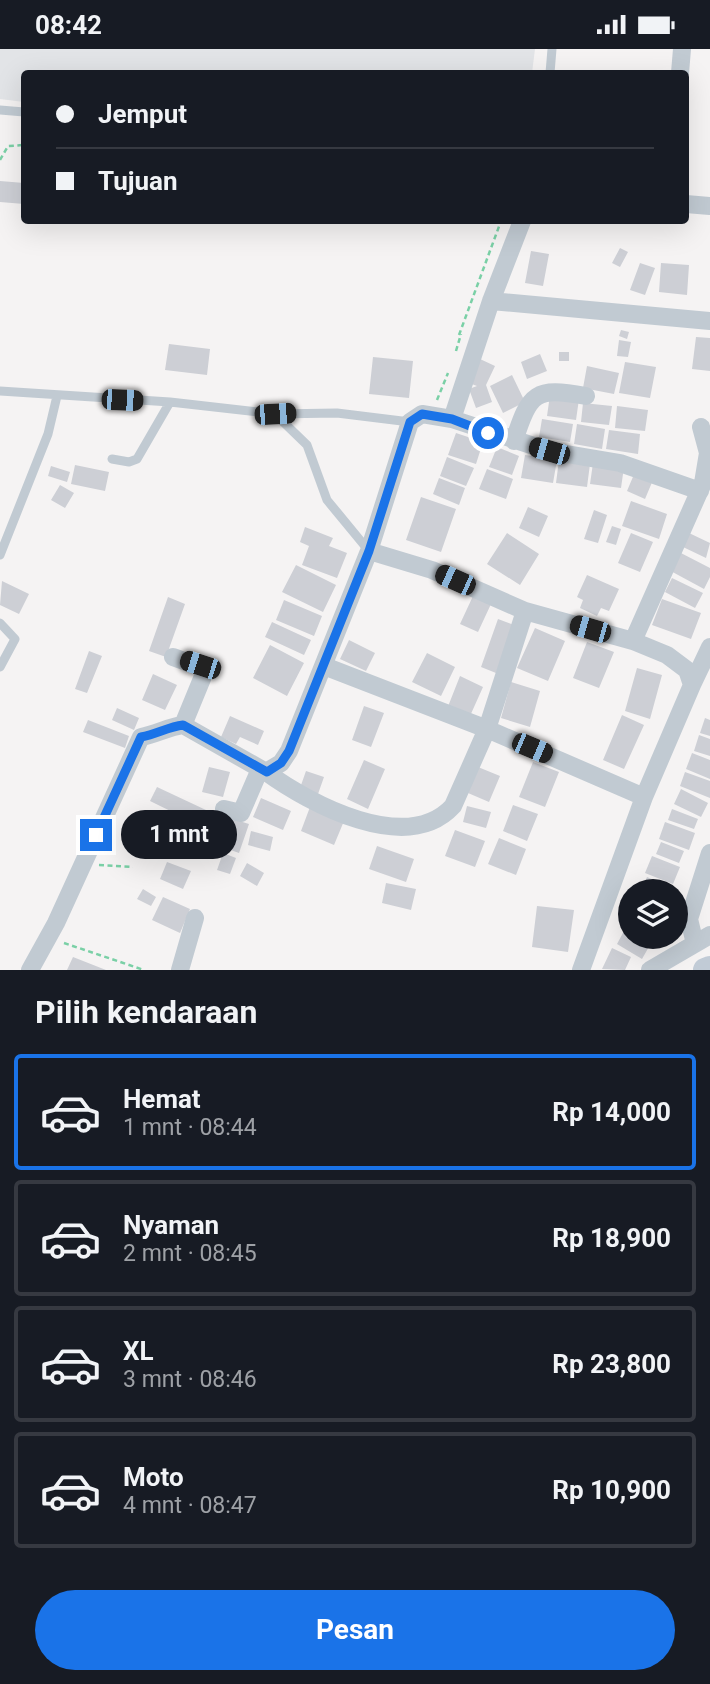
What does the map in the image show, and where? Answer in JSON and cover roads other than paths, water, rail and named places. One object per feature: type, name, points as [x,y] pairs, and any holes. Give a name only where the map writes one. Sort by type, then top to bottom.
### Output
[{"type":"street","points":[[680,70],[682,49]]},
{"type":"street","points":[[689,204],[710,206]]},
{"type":"street","points":[[452,419],[491,301],[521,224]]},
{"type":"street","points":[[491,301],[710,321]]},
{"type":"street","points":[[514,441],[525,409],[539,396],[551,390],[586,396]]},
{"type":"street","points":[[224,809],[241,813],[263,771],[281,763],[289,751],[369,551],[410,422],[422,414],[452,419],[549,451],[620,463],[700,491]]},
{"type":"street","points":[[633,641],[700,491],[708,453],[701,427]]},
{"type":"street","points":[[369,551],[432,570],[525,611],[633,641],[680,664],[687,670],[692,685]]},
{"type":"street","points":[[30,970],[110,810],[113,795],[141,737],[158,735],[167,728],[183,725],[326,807],[374,826],[418,824],[445,814],[453,806],[487,729],[525,611]]},
{"type":"street","points":[[581,970],[644,797],[710,647]]},
{"type":"street","points":[[173,657],[206,669],[183,725]]},
{"type":"street","points":[[324,666],[487,729],[644,797]]},
{"type":"street","points":[[650,970],[703,939],[689,919],[710,853]]},
{"type":"street","points":[[180,970],[195,918]]},
{"type":"lane","points":[[550,70],[552,49]]},
{"type":"lane","points":[[0,110],[21,112]]},
{"type":"lane","points":[[0,391],[170,402],[275,414],[337,413],[410,422]]},
{"type":"lane","points":[[0,555],[48,434],[57,396]]},
{"type":"lane","points":[[112,459],[129,462],[137,459],[170,402]]},
{"type":"lane","points":[[275,414],[307,445],[327,500],[369,551]]},
{"type":"lane","points":[[0,622],[15,639],[0,667]]}]
